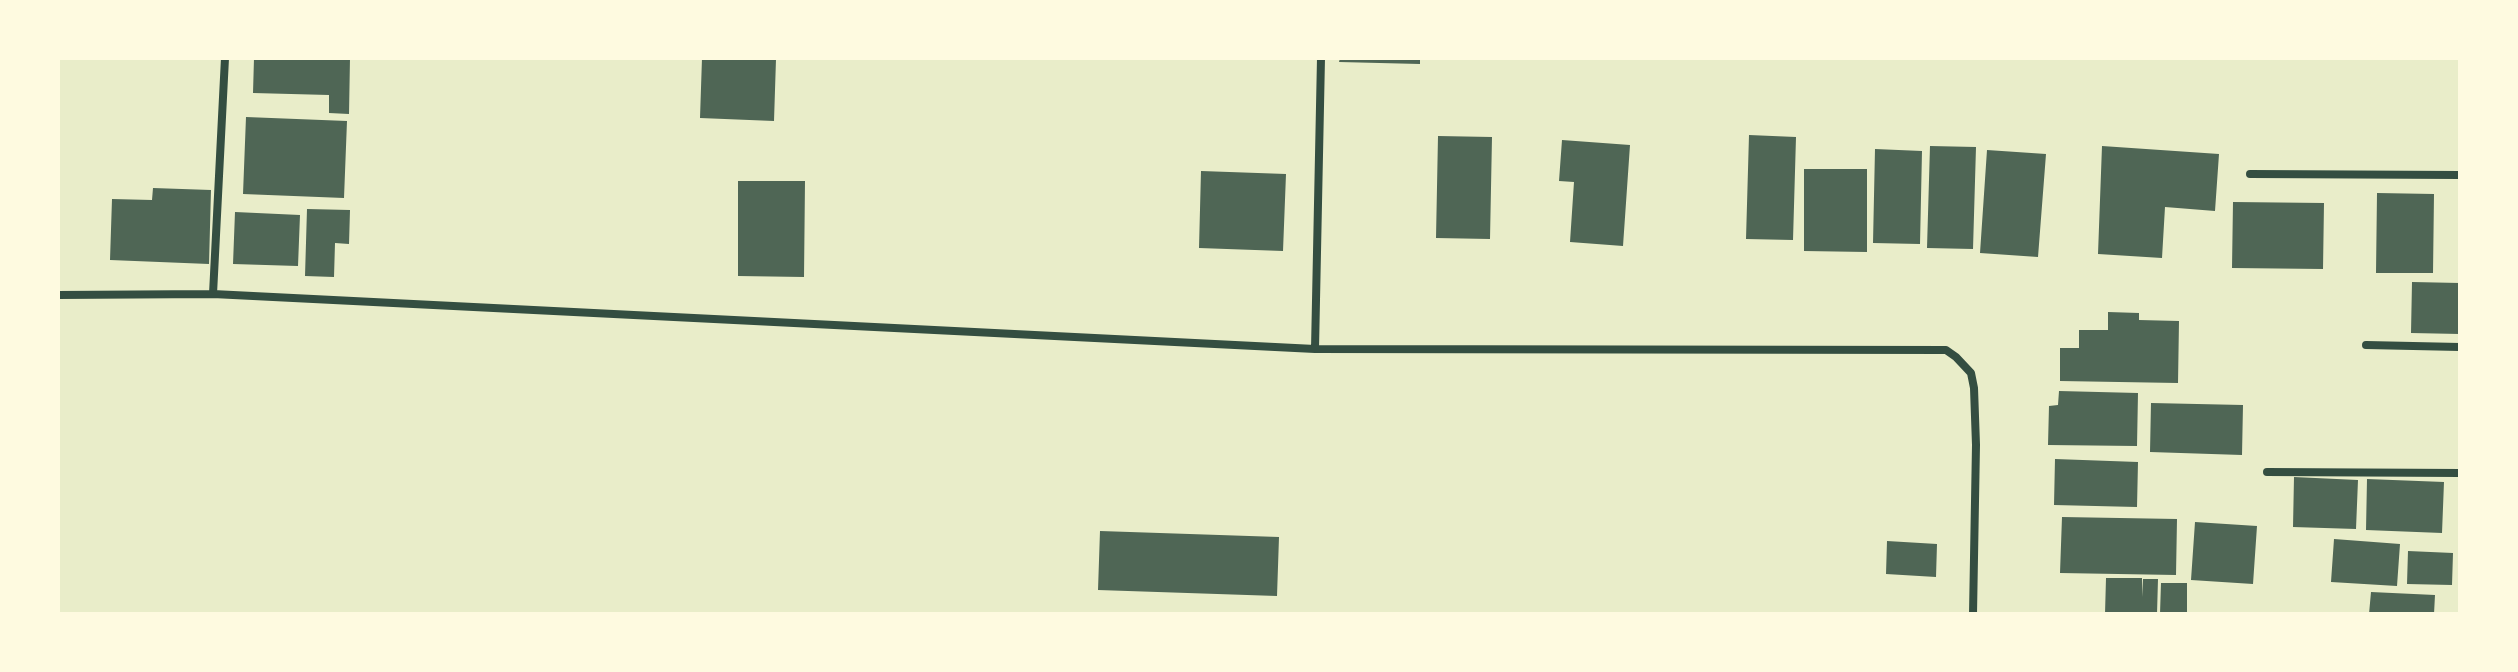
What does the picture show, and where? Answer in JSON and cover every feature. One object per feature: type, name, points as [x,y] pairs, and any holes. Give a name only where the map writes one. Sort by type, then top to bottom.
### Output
[{"type":"street","points":[[213,294],[225,58]]},
{"type":"street","points":[[1315,349],[1321,58]]},
{"type":"street","points":[[2250,174],[2460,175]]},
{"type":"street","points":[[58,295],[213,294],[1315,349],[1946,350],[1971,373],[1974,388],[1973,614]]},
{"type":"street","points":[[2366,345],[2460,347]]},
{"type":"street","points":[[2267,472],[2460,473]]},
{"type":"building","points":[[254,58],[350,58],[349,114],[329,113],[329,95],[253,93]]},
{"type":"building","points":[[702,58],[776,59],[774,121],[700,118]]},
{"type":"building","points":[[1340,58],[1420,58],[1420,64],[1339,62]]},
{"type":"building","points":[[246,117],[347,121],[344,198],[243,194]]},
{"type":"building","points":[[1749,135],[1796,137],[1793,240],[1746,239]]},
{"type":"building","points":[[1438,136],[1492,137],[1490,239],[1436,238]]},
{"type":"building","points":[[1562,140],[1630,145],[1623,246],[1570,242],[1574,182],[1559,181]]},
{"type":"building","points":[[1930,146],[1976,147],[1973,249],[1927,248]]},
{"type":"building","points":[[2102,146],[2219,154],[2215,211],[2165,207],[2162,258],[2098,254]]},
{"type":"building","points":[[1875,149],[1922,151],[1920,244],[1873,243]]},
{"type":"building","points":[[1987,150],[2046,154],[2038,257],[1980,253]]},
{"type":"building","points":[[1804,169],[1867,169],[1867,252],[1804,251]]},
{"type":"building","points":[[1201,171],[1286,174],[1283,251],[1199,248]]},
{"type":"building","points":[[738,181],[805,181],[804,277],[738,276]]},
{"type":"building","points":[[153,188],[211,190],[209,264],[110,260],[112,199],[152,200]]},
{"type":"building","points":[[2377,193],[2434,194],[2433,273],[2376,273]]},
{"type":"building","points":[[2233,202],[2324,203],[2323,269],[2232,268]]},
{"type":"building","points":[[307,209],[350,210],[349,244],[335,243],[334,277],[305,276]]},
{"type":"building","points":[[235,212],[300,215],[298,266],[233,264]]},
{"type":"building","points":[[2412,282],[2460,283],[2460,334],[2411,333]]},
{"type":"building","points":[[2108,312],[2139,313],[2139,320],[2179,321],[2178,383],[2060,381],[2060,348],[2079,348],[2079,330],[2108,330]]},
{"type":"building","points":[[2059,391],[2138,393],[2137,446],[2048,445],[2049,406],[2058,405]]},
{"type":"building","points":[[2151,403],[2243,405],[2242,455],[2150,452]]},
{"type":"building","points":[[2055,459],[2138,462],[2137,507],[2054,505]]},
{"type":"building","points":[[2294,477],[2358,480],[2356,529],[2293,527]]},
{"type":"building","points":[[2367,479],[2444,482],[2442,533],[2366,530]]},
{"type":"building","points":[[2062,517],[2177,519],[2176,575],[2060,573]]},
{"type":"building","points":[[2195,522],[2257,526],[2253,584],[2191,580]]},
{"type":"building","points":[[1100,531],[1279,537],[1277,596],[1098,590]]},
{"type":"building","points":[[2334,539],[2400,544],[2397,586],[2331,582]]},
{"type":"building","points":[[1887,541],[1937,544],[1936,577],[1886,574]]},
{"type":"building","points":[[2408,551],[2453,553],[2452,585],[2407,584]]},
{"type":"building","points":[[2106,578],[2142,578],[2142,597],[2143,579],[2158,579],[2157,614],[2105,614]]},
{"type":"building","points":[[2161,583],[2187,583],[2187,614],[2160,614]]},
{"type":"building","points":[[2371,592],[2435,595],[2434,614],[2369,614]]}]
